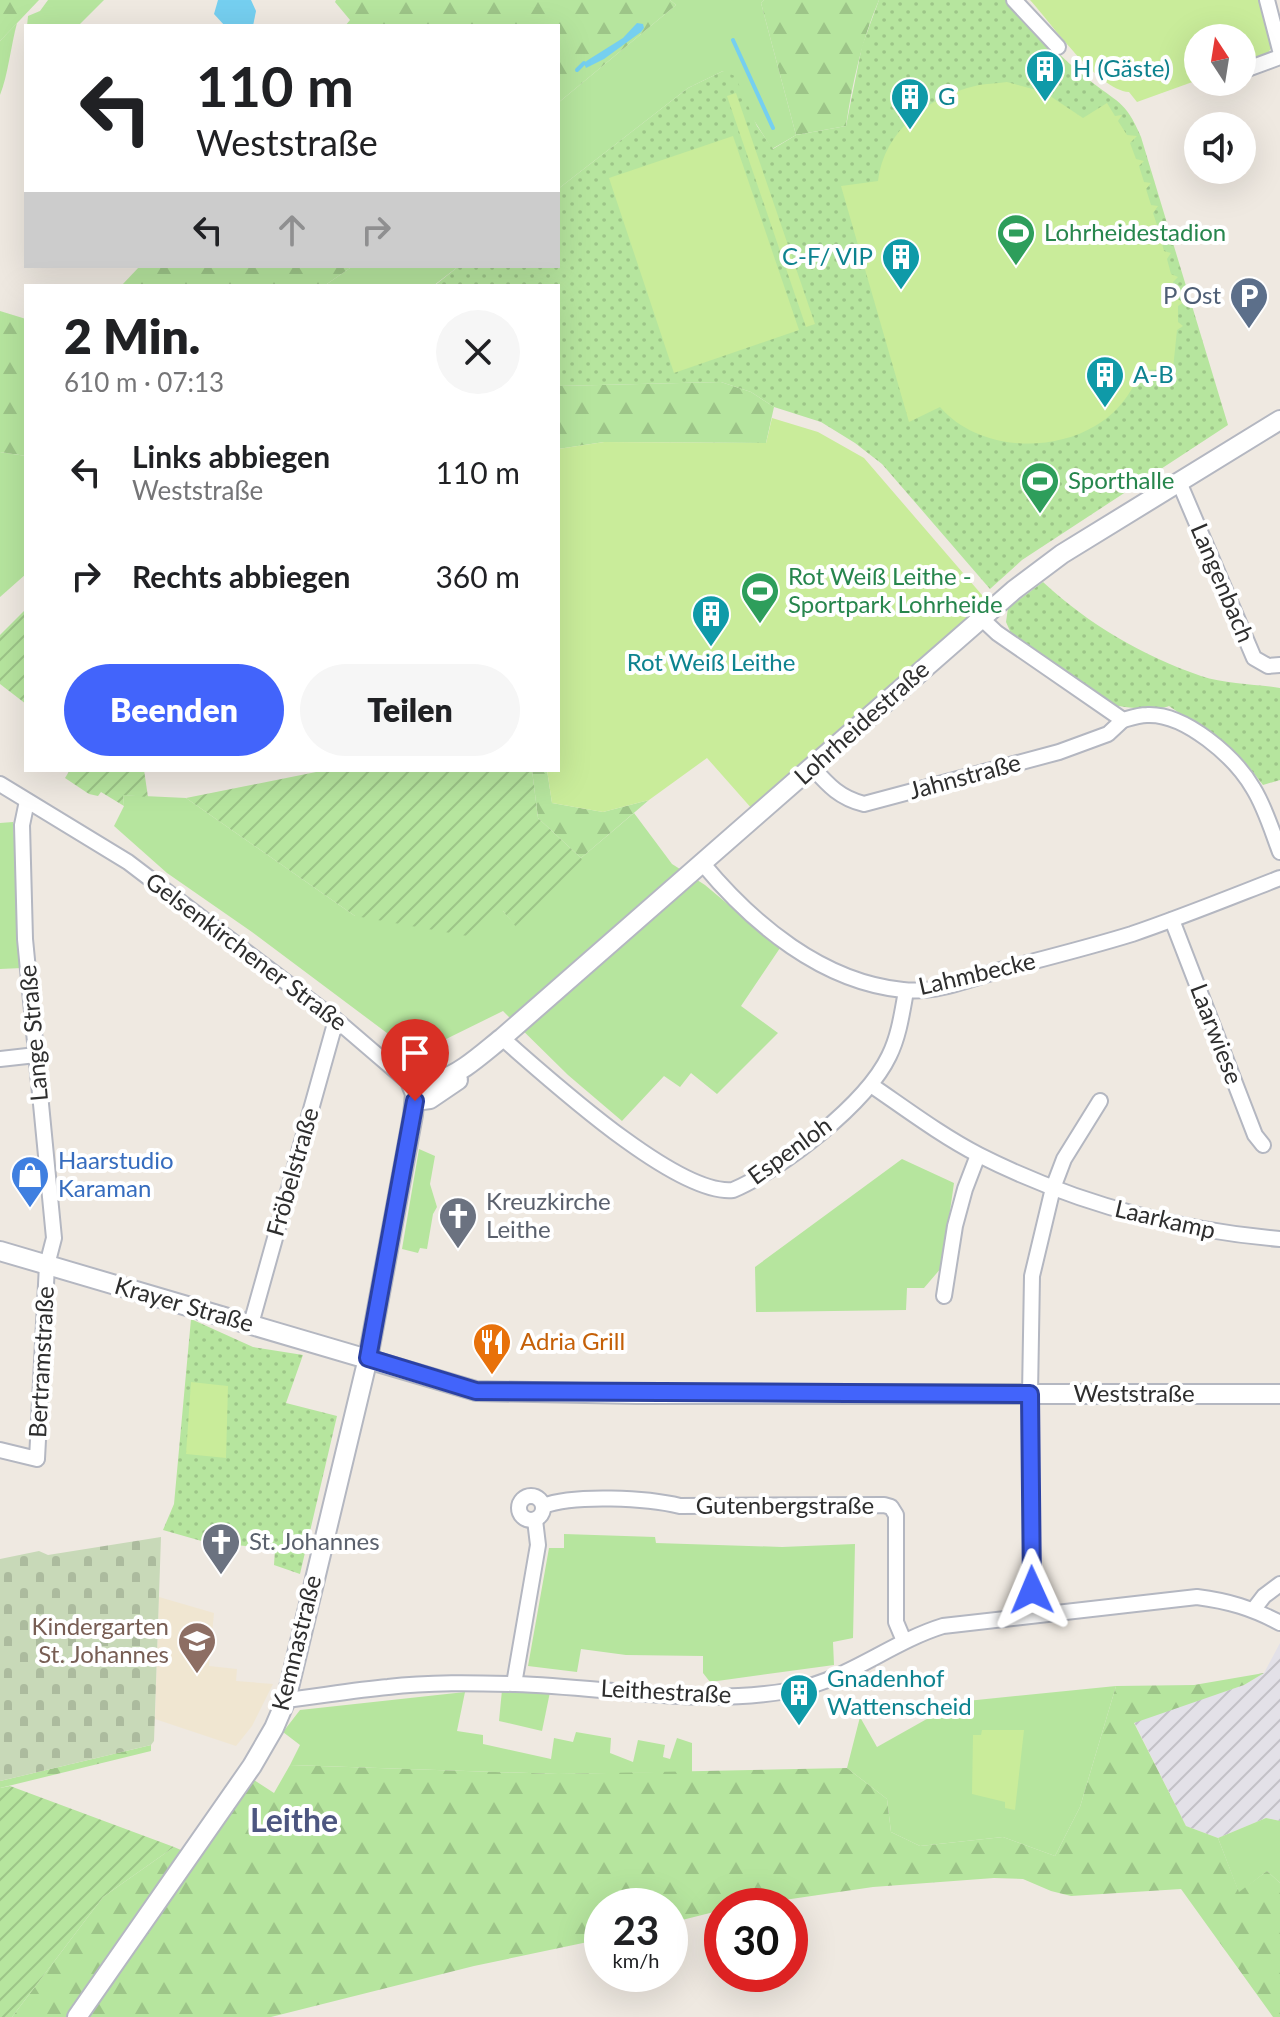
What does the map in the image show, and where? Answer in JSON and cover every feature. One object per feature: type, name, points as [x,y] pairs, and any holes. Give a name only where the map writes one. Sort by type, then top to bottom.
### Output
[{"type":"street","points":[[1014,0],[1058,47]]},
{"type":"street","points":[[1267,0],[1280,50]]},
{"type":"street","points":[[1256,66],[1280,57]]},
{"type":"street","name":"Lohrheidestraße","points":[[413,1092],[471,1062],[502,1038],[981,618],[1062,554],[1280,420]]},
{"type":"street","name":"Langenbach","points":[[1179,482],[1254,658],[1268,666],[1280,665]]},
{"type":"street","points":[[981,618],[997,633],[1123,720]]},
{"type":"street","name":"Jahnstraße","points":[[812,767],[833,791],[848,800],[864,804],[1059,752],[1108,734],[1123,720],[1148,714],[1166,718],[1205,736],[1228,757],[1254,789],[1280,852]]},
{"type":"street","name":"Gelsenkirchener Straße","points":[[0,784],[128,862],[336,1020],[413,1092]]},
{"type":"street","name":"Lange Straße","points":[[27,801],[22,825],[24,905],[54,1238],[47,1265]]},
{"type":"street","name":"Lahmbecke","points":[[703,864],[731,897],[781,940],[858,980],[906,991],[941,987],[1128,935],[1280,878]]},
{"type":"street","name":"Laarwiese","points":[[1172,920],[1255,1135],[1263,1145]]},
{"type":"street","name":"Espenloh","points":[[502,1038],[571,1099],[649,1154],[703,1187],[723,1191],[742,1186],[800,1149],[871,1085],[889,1057],[906,991]]},
{"type":"street","name":"Fröbelstraße","points":[[251,1324],[336,1020]]},
{"type":"street","points":[[0,1059],[36,1055]]},
{"type":"street","name":"Laarkamp","points":[[871,1085],[978,1155],[1053,1188],[1120,1211],[1180,1226],[1280,1239]]},
{"type":"street","points":[[368,1358],[413,1092]]},
{"type":"street","points":[[1032,1615],[1032,1276],[1053,1188],[1071,1145],[1100,1101]]},
{"type":"street","points":[[944,1296],[955,1226],[978,1155]]},
{"type":"street","name":"Krayer Straße","points":[[0,1251],[368,1358]]},
{"type":"street","name":"Bertramstraße","points":[[0,1450],[37,1459],[47,1265]]},
{"type":"street","name":"Weststraße","points":[[368,1358],[476,1391],[1280,1394]]},
{"type":"street","name":"Kemnastraße","points":[[77,2017],[252,1766],[274,1728],[286,1700],[368,1358]]},
{"type":"street","name":"Gutenbergstraße","points":[[514,1684],[538,1545],[535,1520],[524,1519],[519,1508],[532,1496],[537,1497],[543,1506],[559,1500],[658,1500],[680,1506],[891,1507],[896,1515],[896,1622],[904,1641]]},
{"type":"street","points":[[535,1520],[542,1515],[543,1506]]},
{"type":"street","points":[[1254,1609],[1264,1596],[1280,1584]]},
{"type":"street","name":"Leithestraße","points":[[286,1700],[391,1686],[514,1684],[680,1697],[758,1695],[828,1681],[904,1641],[943,1626],[1197,1597],[1224,1600],[1254,1609],[1280,1623]]},
{"type":"shaded area","name":"Kindergarten St. Johannes","points":[[159,1597],[214,1613],[209,1666],[237,1669],[236,1681],[273,1684],[252,1726],[236,1746],[155,1719]]},
{"type":"shaded area","points":[[1280,1643],[1280,1821],[1266,1818],[1218,1838],[1186,1826],[1134,1722],[1244,1685],[1264,1673]]},
{"type":"green space","points":[[0,0],[39,0],[0,41]]},
{"type":"green space","points":[[48,0],[104,0],[80,24],[27,24],[28,16],[40,11]]},
{"type":"green space","points":[[670,0],[764,0],[761,3],[796,135],[772,149],[723,71],[688,88],[560,187],[560,101],[676,5]]},
{"type":"green space","points":[[670,0],[676,5],[560,101],[560,24],[347,24],[350,20],[335,2]]},
{"type":"green space","points":[[764,0],[879,0],[858,62],[846,126],[796,135],[761,3]]},
{"type":"green space","points":[[879,0],[1010,0],[1057,52],[1125,108],[1141,137],[1228,425],[1022,560],[990,589],[882,464],[821,422],[774,407],[751,392],[721,382],[560,386],[560,284],[436,284],[456,268],[560,268],[560,187],[688,88],[723,71],[735,76],[757,126],[773,149],[796,135],[846,126],[862,46]]},
{"type":"green space","points":[[1030,0],[1259,0],[1272,47],[1265,57],[1256,60],[1256,24],[1184,24],[1184,85],[1137,102],[1129,92],[1103,80],[1062,39]]},
{"type":"green space","points":[[17,23],[5,78],[0,95],[0,41]]},
{"type":"green space","name":"Lohrheidestadion","points":[[1007,82],[1044,92],[1083,118],[1107,103],[1115,116],[1122,115],[1118,121],[1127,135],[1137,136],[1130,143],[1136,159],[1144,161],[1139,166],[1144,182],[1151,183],[1146,189],[1151,205],[1158,206],[1153,213],[1158,228],[1165,230],[1160,236],[1164,251],[1171,253],[1167,259],[1171,274],[1178,277],[1173,282],[1177,299],[1184,302],[1178,306],[1178,322],[1183,326],[1177,330],[1173,369],[1142,370],[1123,402],[1103,421],[1056,441],[1013,443],[992,439],[955,421],[940,407],[909,422],[841,186],[878,181],[889,147],[911,119],[925,108],[958,91]]},
{"type":"green space","points":[[736,93],[815,324],[806,327],[727,96]]},
{"type":"green space","points":[[733,136],[799,330],[674,373],[609,178]]},
{"type":"green space","points":[[138,268],[350,268],[327,284],[123,284]]},
{"type":"green space","points":[[350,268],[456,268],[436,284],[327,284]]},
{"type":"green space","points":[[0,311],[24,318],[24,456],[0,452]]},
{"type":"green space","points":[[721,382],[751,392],[774,407],[766,443],[604,442],[560,449],[560,386]]},
{"type":"green space","name":"Rot Weiß Leithe - Sportpark Lohrheide","points":[[772,418],[818,432],[864,458],[988,602],[753,810],[707,758],[649,800],[603,812],[552,803],[547,772],[560,772],[560,449],[604,442],[766,443]]},
{"type":"green space","points":[[0,452],[24,456],[24,576],[0,597]]},
{"type":"green space","points":[[1043,582],[1097,625],[1158,659],[1210,679],[1280,688],[1280,780],[1263,785],[1229,747],[1169,706],[1140,708],[1109,704],[1009,634],[1006,622],[1008,608]]},
{"type":"green space","points":[[24,611],[24,702],[0,684],[0,635]]},
{"type":"green space","points":[[69,772],[144,772],[148,797],[123,795],[124,806],[101,792],[98,796],[89,794],[65,778]]},
{"type":"green space","points":[[316,772],[532,772],[538,818],[581,858],[587,870],[517,928],[503,911],[473,937],[355,916],[186,798]]},
{"type":"green space","points":[[532,772],[547,772],[552,803],[603,812],[649,800],[581,858],[538,818]]},
{"type":"green space","points":[[123,795],[186,798],[355,916],[503,911],[517,927],[581,858],[634,813],[672,864],[705,885],[780,948],[741,1006],[778,1033],[717,1094],[691,1073],[680,1087],[664,1076],[622,1121],[568,1075],[503,1011],[438,1043],[407,1048],[252,932],[167,873],[114,826],[124,806]]},
{"type":"green space","points":[[13,822],[22,968],[0,969],[0,823]]},
{"type":"green space","points":[[419,1149],[435,1156],[430,1184],[437,1207],[427,1249],[420,1248],[418,1253],[402,1249]]},
{"type":"green space","points":[[902,1159],[954,1183],[942,1267],[924,1288],[907,1288],[906,1310],[756,1312],[755,1267]]},
{"type":"green space","points":[[191,1319],[253,1347],[303,1355],[286,1403],[337,1416],[300,1574],[274,1565],[275,1549],[205,1542],[163,1530],[174,1504]]},
{"type":"green space","points":[[191,1382],[228,1386],[226,1458],[186,1454]]},
{"type":"green space","points":[[564,1534],[655,1537],[656,1543],[782,1547],[855,1544],[853,1638],[833,1642],[834,1665],[710,1682],[703,1673],[703,1656],[626,1655],[581,1649],[577,1672],[528,1666],[549,1548],[564,1548]]},
{"type":"green space","points":[[161,1537],[154,1741],[151,1745],[0,1781],[0,1559],[39,1551],[48,1555]]},
{"type":"green space","points":[[1264,1673],[1244,1685],[1134,1723],[1186,1826],[1218,1838],[1239,1892],[1267,1871],[1280,1883],[1280,2017],[1273,2017],[1181,1889],[1071,1896],[1023,1879],[994,1878],[873,1887],[808,1897],[808,1888],[704,1888],[704,1914],[688,1918],[688,1888],[584,1888],[584,1943],[474,1966],[271,2017],[12,2017],[103,1897],[174,1847],[197,1857],[251,1778],[274,1793],[290,1765],[558,1774],[847,1768],[887,1799],[891,1832],[920,1846],[1003,1837],[1055,1856],[1080,1807],[1116,1686],[1194,1685]]},
{"type":"green space","points":[[1116,1686],[1080,1807],[1055,1856],[1003,1837],[920,1846],[891,1832],[887,1799],[847,1768],[860,1717],[877,1747],[957,1702]]},
{"type":"green space","points":[[502,1690],[550,1692],[542,1731],[499,1721]]},
{"type":"green space","points":[[465,1692],[457,1731],[483,1735],[483,1744],[551,1759],[554,1738],[573,1742],[576,1732],[611,1738],[610,1753],[633,1762],[638,1740],[665,1745],[663,1757],[670,1759],[677,1738],[692,1743],[692,1772],[558,1774],[290,1765],[300,1745],[283,1732],[300,1710]]},
{"type":"green space","points":[[982,1730],[1024,1730],[1015,1810],[1005,1808],[1005,1802],[972,1794],[973,1735],[981,1735]]},
{"type":"green space","points":[[151,1745],[151,1751],[0,1788],[0,1781]]},
{"type":"green space","points":[[10,1786],[174,1847],[103,1897],[12,2017],[0,2017],[0,1788]]},
{"type":"green space","points":[[1266,1818],[1280,1821],[1280,1883],[1267,1871],[1239,1893],[1218,1838]]},
{"type":"water","points":[[218,0],[251,0],[256,11],[253,24],[223,24],[214,14]]},
{"type":"water","points":[[637,23],[643,24],[641,32],[586,68],[584,63],[623,38]]},
{"type":"waterway","points":[[733,40],[773,128]]},
{"type":"waterway","points":[[577,70],[584,63]]},
{"type":"place","name":"H (Gäste)","points":[[1045,103]]},
{"type":"place","name":"G","points":[[910,131]]},
{"type":"place","name":"Lohrheidestadion","points":[[1016,267]]},
{"type":"place","name":"C-F/ VIP","points":[[901,291]]},
{"type":"place","name":"P Ost","points":[[1249,330]]},
{"type":"place","name":"A-B","points":[[1105,409]]},
{"type":"place","name":"Sporthalle","points":[[1040,515]]},
{"type":"place","name":"Rot Weiß Leithe - Sportpark Lohrheide","points":[[760,625]]},
{"type":"place","name":"Rot Weiß Leithe","points":[[711,648]]},
{"type":"place","name":"Haarstudio Karaman","points":[[30,1209]]},
{"type":"place","name":"Kreuzkirche Leithe","points":[[458,1250]]},
{"type":"place","name":"Adria Grill","points":[[492,1376]]},
{"type":"place","name":"St. Johannes","points":[[221,1576]]},
{"type":"place","name":"Kindergarten St. Johannes","points":[[197,1675]]},
{"type":"place","name":"Gnadenhof Wattenscheid","points":[[799,1727]]},
{"type":"district","name":"Leithe","points":[[294,1821]]},
{"type":"route","points":[[415,1101],[368,1358],[476,1391],[1030,1394],[1032,1590]]}]
